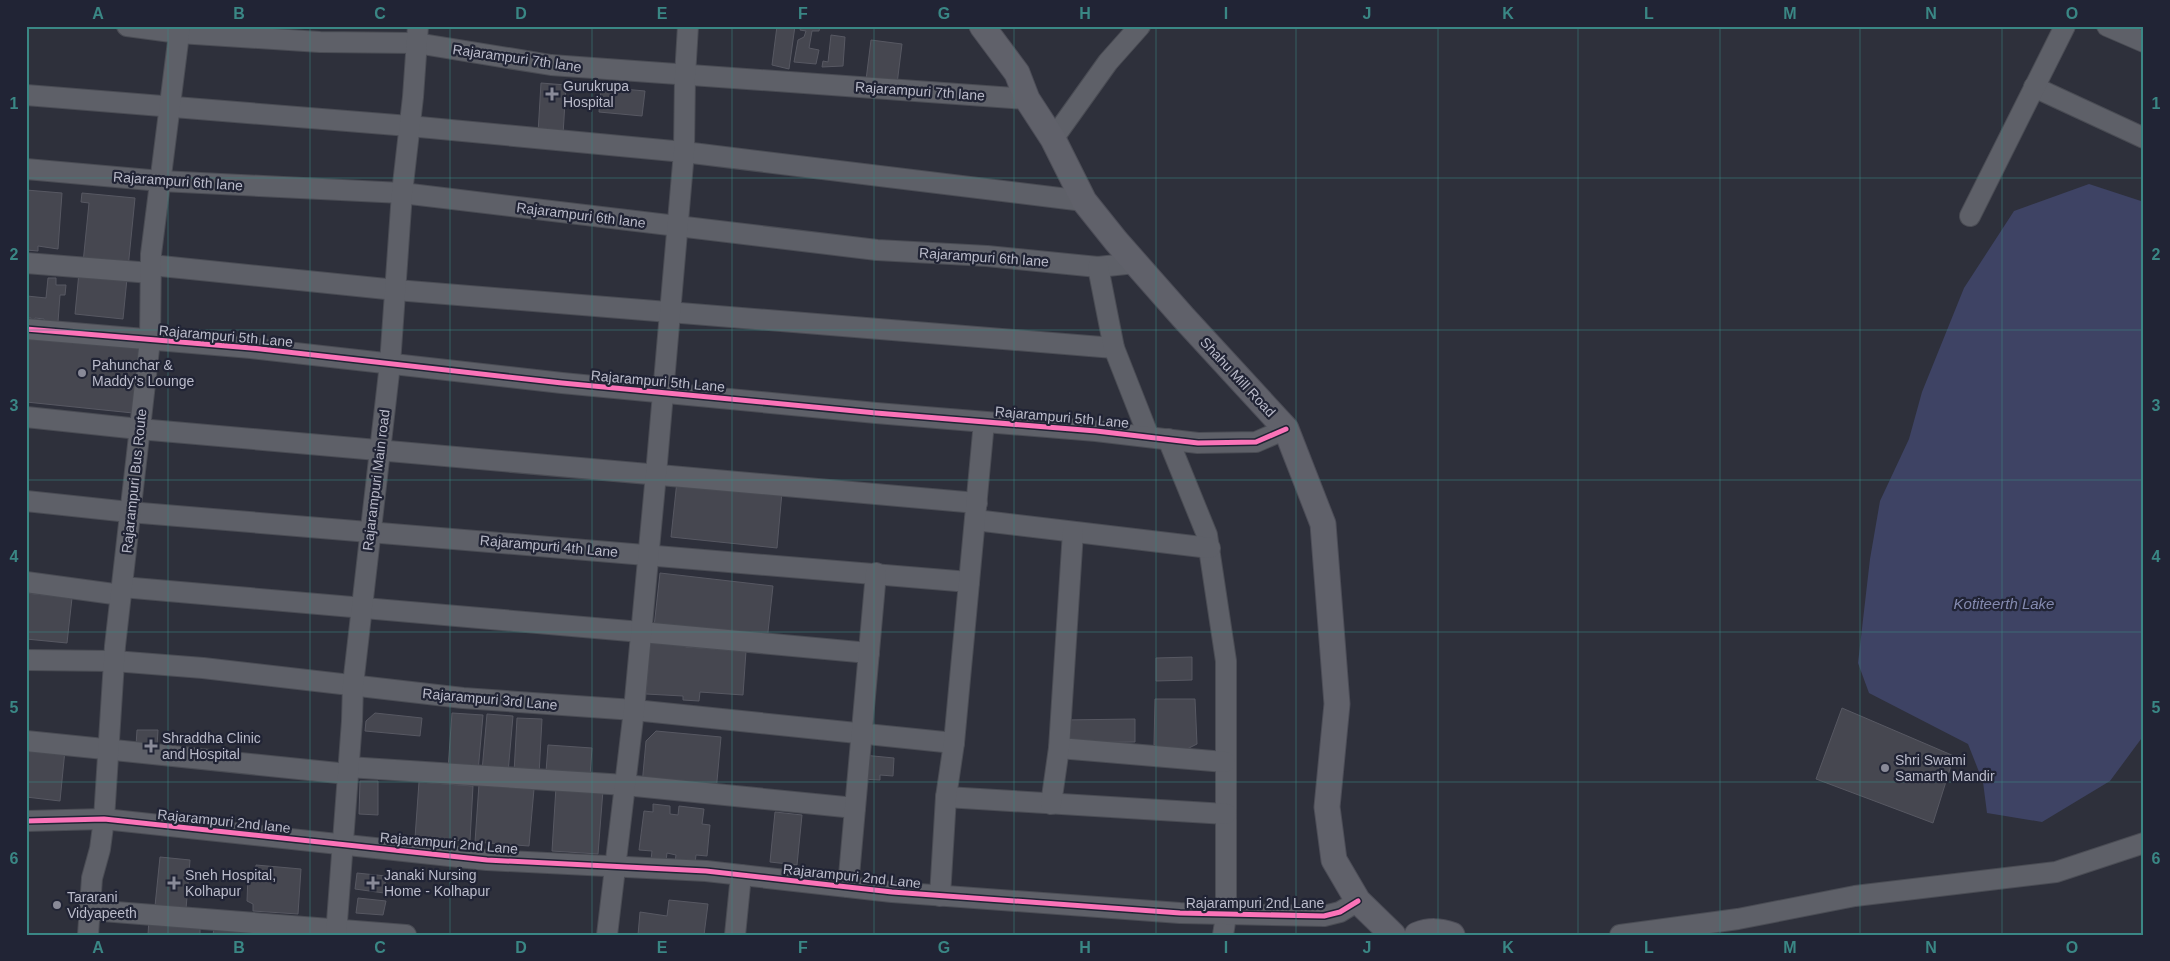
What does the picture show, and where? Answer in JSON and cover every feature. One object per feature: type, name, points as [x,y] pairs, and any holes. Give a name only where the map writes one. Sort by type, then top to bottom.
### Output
[{"type":"main road","name":"Shahu Mill Road","points":[[982,26],[1017,73],[1027,99],[1053,139],[1084,201],[1135,263],[1286,429],[1323,524],[1337,704],[1327,807],[1334,860],[1358,901],[1392,935]]},
{"type":"main road","points":[[1418,935],[1426,932],[1441,931],[1452,935]]},
{"type":"street","name":"Rajarampuri 7th lane","points":[[127,26],[320,42],[417,34],[551,65],[1027,99]]},
{"type":"street","points":[[607,935],[634,710],[656,474],[684,152],[688,26]]},
{"type":"street","points":[[1970,216],[2064,26]]},
{"type":"street","points":[[2107,26],[2139,35]]},
{"type":"street","points":[[1053,139],[1108,62],[1138,27]]},
{"type":"street","name":"Rajarampuri Bus Route","points":[[88,935],[92,878],[100,849],[104,819],[114,661],[129,512],[150,340],[151,269],[180,30]]},
{"type":"street","name":"Rajarampuri Main road","points":[[336,932],[353,685],[390,364],[402,193],[410,126],[417,34]]},
{"type":"street","points":[[2034,88],[2144,138]]},
{"type":"street","points":[[26,95],[410,126],[684,152],[1084,201]]},
{"type":"street","name":"Rajarampuri 6th lane","points":[[26,169],[161,181],[402,193],[877,250],[987,256],[1098,267],[1135,263]]},
{"type":"street","points":[[26,263],[151,269],[669,313],[1114,348]]},
{"type":"street","points":[[1098,267],[1114,348],[1208,535],[1226,662],[1225,925]]},
{"type":"street","name":"Rajarampuri 5th Lane","points":[[26,329],[251,348],[663,392],[1096,431],[1198,443],[1256,442],[1286,429]]},
{"type":"street","points":[[26,417],[139,429],[656,474],[976,512],[1073,532],[1210,548]]},
{"type":"street","points":[[940,896],[946,797],[954,743],[984,422]]},
{"type":"street","name":"Rajarampurti 4th Lane","points":[[26,501],[129,512],[969,582]]},
{"type":"street","points":[[1051,804],[1059,748],[1073,532]]},
{"type":"street","points":[[848,887],[876,574]]},
{"type":"street","points":[[26,582],[122,591],[361,608],[869,653]]},
{"type":"street","name":"Rajarampuri 3rd Lane","points":[[26,660],[114,661],[203,668],[463,698],[634,710],[954,743]]},
{"type":"street","points":[[26,741],[348,770],[625,785],[855,808]]},
{"type":"street","points":[[1059,748],[1225,762]]},
{"type":"street","points":[[946,797],[1226,814]]},
{"type":"street","name":"Rajarampuri 2nd lane","points":[[26,821],[104,819],[341,844]]},
{"type":"street","points":[[1620,935],[1738,919],[1854,896],[2056,872],[2144,843]]},
{"type":"street","name":"Rajarampuri 2nd Lane","points":[[341,844],[487,860],[615,866],[741,875],[1225,925],[1324,916],[1340,912],[1358,901]]},
{"type":"street","points":[[735,935],[741,875]]},
{"type":"street","points":[[90,910],[336,932],[406,935]]},
{"type":"water","name":"Kotiteerth Lake","points":[[2089,184],[2144,202],[2144,735],[2110,781],[2042,822],[1987,813],[1983,782],[1968,744],[1869,693],[1858,663],[1870,559],[1880,501],[1909,439],[1922,392],[1964,288],[2014,211]]},
{"type":"building","points":[[777,26],[795,26],[789,69],[772,65]]},
{"type":"building","points":[[801,26],[820,26],[819,31],[812,31],[809,48],[819,50],[816,64],[794,62],[798,40],[804,37],[806,31],[800,30]]},
{"type":"building","points":[[831,35],[845,37],[843,66],[822,67],[823,61],[828,62]]},
{"type":"building","points":[[871,40],[902,44],[897,84],[866,80]]},
{"type":"building","points":[[541,83],[566,85],[563,135],[538,133]]},
{"type":"building","points":[[601,87],[645,91],[642,116],[599,112]]},
{"type":"building","points":[[26,190],[62,193],[58,249],[38,246],[38,251],[26,250]]},
{"type":"building","points":[[82,193],[135,198],[123,319],[75,314],[80,262],[83,263],[89,203],[81,202]]},
{"type":"building","points":[[48,278],[56,278],[56,285],[66,285],[65,295],[60,295],[58,322],[44,322],[44,319],[35,318],[34,322],[31,321],[31,318],[26,318],[27,296],[46,298]]},
{"type":"building","name":"Pahunchar & Maddy's Lounge","points":[[26,334],[142,344],[133,413],[26,402]]},
{"type":"building","points":[[677,481],[782,492],[777,548],[671,537]]},
{"type":"building","points":[[660,573],[773,586],[767,641],[654,627]]},
{"type":"building","points":[[26,593],[72,598],[67,643],[26,639]]},
{"type":"building","points":[[650,640],[679,642],[686,647],[746,651],[743,695],[700,692],[699,701],[683,700],[683,696],[646,694]]},
{"type":"building","points":[[1192,657],[1192,680],[1156,681],[1156,658]]},
{"type":"building","points":[[1155,699],[1195,699],[1197,744],[1187,749],[1164,748],[1154,745]]},
{"type":"building","name":"Shri Swami Samarth Mandir","points":[[1842,708],[1954,756],[1933,823],[1816,779]]},
{"type":"building","points":[[375,713],[422,718],[420,736],[365,731],[366,721]]},
{"type":"building","points":[[452,713],[483,715],[478,772],[448,769]]},
{"type":"building","points":[[487,714],[513,716],[508,773],[482,771]]},
{"type":"building","points":[[517,718],[542,719],[539,775],[514,773]]},
{"type":"building","points":[[1135,719],[1135,742],[1063,743],[1063,720]]},
{"type":"building","points":[[137,730],[158,730],[157,747],[136,746]]},
{"type":"building","points":[[656,731],[721,737],[716,792],[642,785],[646,741]]},
{"type":"building","points":[[548,745],[592,748],[590,776],[546,772]]},
{"type":"building","points":[[26,746],[65,750],[60,801],[26,797]]},
{"type":"building","points":[[863,755],[894,758],[893,776],[880,775],[880,780],[861,779]]},
{"type":"building","points":[[360,781],[378,781],[378,815],[359,814]]},
{"type":"building","points":[[419,782],[473,786],[470,841],[415,838]]},
{"type":"building","points":[[479,784],[534,789],[529,846],[475,842]]},
{"type":"building","points":[[556,787],[603,790],[598,854],[552,851]]},
{"type":"building","points":[[653,804],[670,806],[670,814],[678,815],[679,806],[704,809],[702,824],[710,825],[707,856],[696,855],[695,864],[675,862],[676,855],[667,853],[666,861],[651,860],[652,851],[639,850],[644,811],[653,812]]},
{"type":"building","points":[[775,812],[802,815],[797,865],[770,862]]},
{"type":"building","points":[[160,857],[190,860],[186,909],[155,906]]},
{"type":"building","points":[[256,865],[301,869],[298,914],[253,911],[253,904],[247,901],[248,876],[255,875]]},
{"type":"building","points":[[357,873],[386,876],[384,893],[355,889]]},
{"type":"building","points":[[358,898],[386,901],[383,915],[356,913]]},
{"type":"building","points":[[669,900],[708,904],[704,935],[638,935],[640,912],[667,916]]},
{"type":"building","points":[[149,918],[200,921],[200,935],[148,935]]},
{"type":"building","points":[[214,928],[239,930],[239,935],[213,935]]},
{"type":"cycle path","points":[[26,329],[251,348],[562,383],[876,413],[1096,431],[1198,443],[1256,442],[1286,429]]},
{"type":"cycle path","points":[[26,821],[104,819],[487,860],[706,871],[892,892],[1180,913],[1324,916],[1340,912],[1358,901]]},
{"type":"place","name":"Gurukrupa Hospital","points":[[552,94]]},
{"type":"place","name":"Pahunchar & Maddy's Lounge","points":[[82,373]]},
{"type":"place","name":"Shraddha Clinic and Hospital","points":[[151,746]]},
{"type":"place","name":"Shri Swami Samarth Mandir","points":[[1885,768]]},
{"type":"place","name":"Sneh Hospital, Kolhapur","points":[[174,883]]},
{"type":"place","name":"Janaki Nursing Home - Kolhapur","points":[[373,883]]},
{"type":"place","name":"Tararani Vidyapeeth","points":[[57,905]]}]
